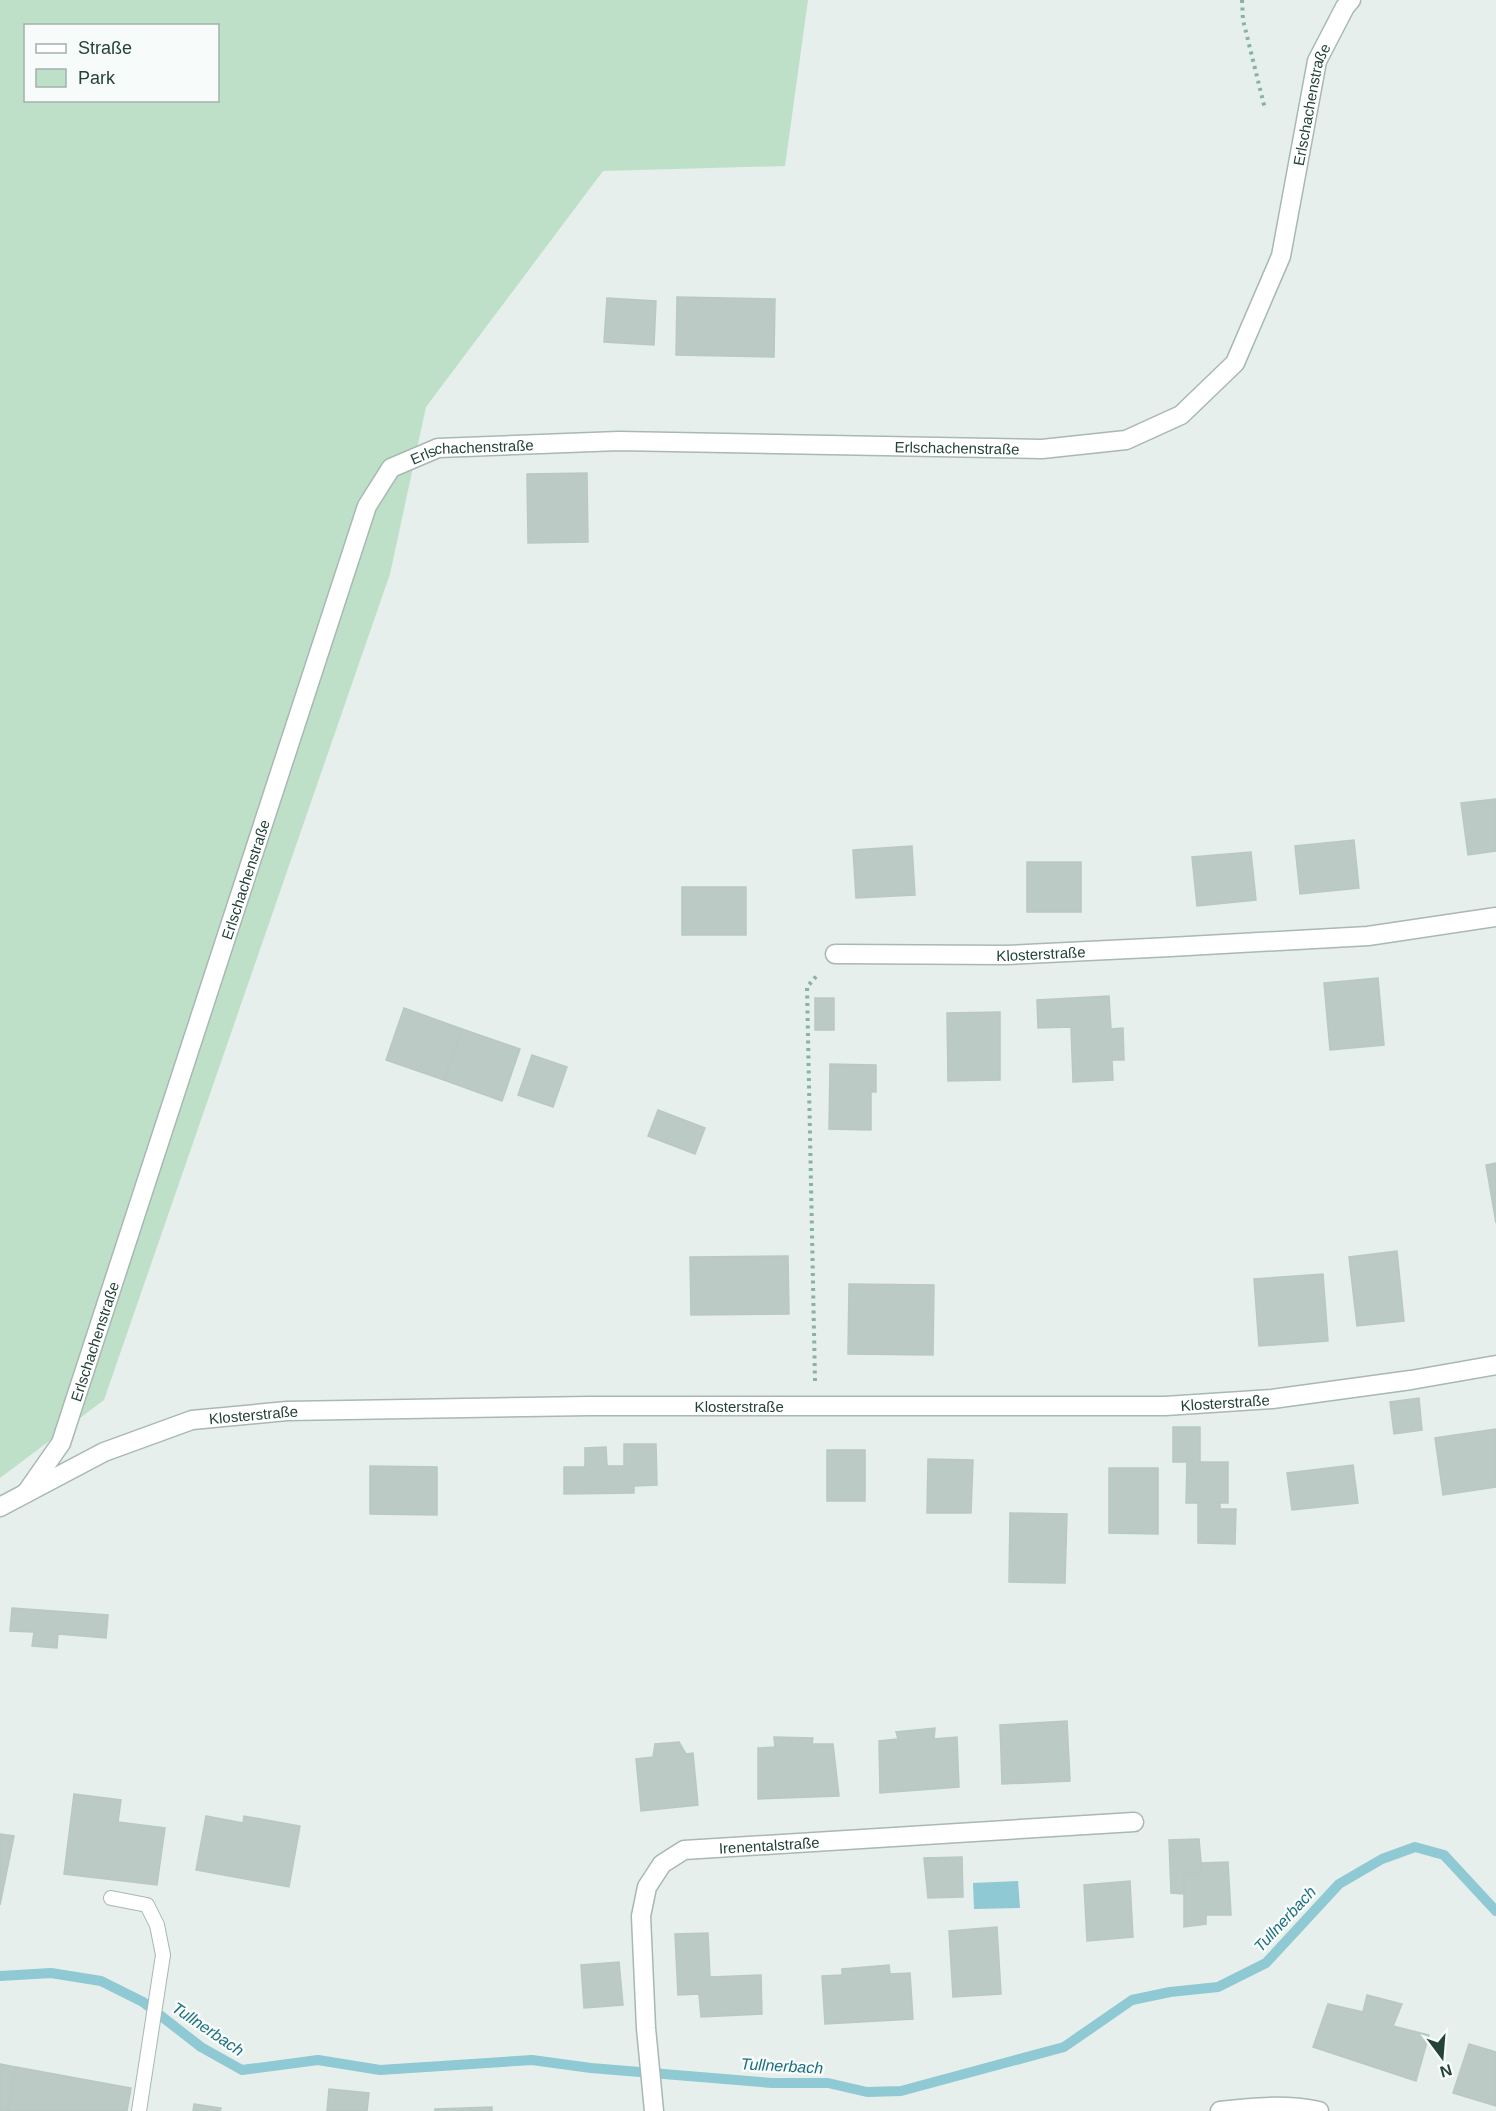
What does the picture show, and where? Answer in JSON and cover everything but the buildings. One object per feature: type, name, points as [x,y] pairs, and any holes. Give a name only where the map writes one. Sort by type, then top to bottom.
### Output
[{"type":"street","name":"Erlschachenstraße","points":[[26,1493],[61,1443],[367,506],[391,468],[438,448],[620,441],[1042,449],[1125,440],[1181,415],[1235,363],[1281,256],[1317,61],[1345,7],[1351,0]]},
{"type":"street","name":"Klosterstraße","points":[[835,954],[1006,955],[1170,948],[1368,936],[1496,917]]},
{"type":"street","name":"Klosterstraße","points":[[0,1507],[104,1452],[192,1420],[287,1411],[590,1406],[1165,1406],[1260,1400],[1411,1380],[1496,1365]]},
{"type":"street","name":"Irenentalstraße","points":[[654,2109],[646,2028],[641,1916],[647,1887],[662,1864],[684,1850],[1134,1822]]},
{"type":"street","points":[[1220,2111],[1253,2107],[1297,2106],[1319,2111]]},
{"type":"lane","points":[[111,1898],[147,1905],[157,1924],[163,1954],[139,2111]]},
{"type":"path","points":[[1242,0],[1243,20],[1265,109]]},
{"type":"path","points":[[815,1406],[807,987],[835,954]]},
{"type":"green space","points":[[0,0],[808,0],[785,166],[603,171],[426,407],[390,574],[104,1400],[0,1478]]},
{"type":"water","points":[[1018,1881],[1020,1908],[974,1909],[973,1883]]},
{"type":"waterway","name":"Tullnerbach","points":[[0,1976],[51,1973],[101,1981],[143,2002],[201,2047],[242,2070],[318,2060],[380,2070],[532,2060],[591,2068],[772,2083],[828,2083],[867,2092],[901,2091],[1064,2047],[1132,2000],[1170,1992],[1218,1987],[1266,1963],[1339,1884],[1382,1859],[1415,1847],[1444,1855],[1496,1911]]}]
